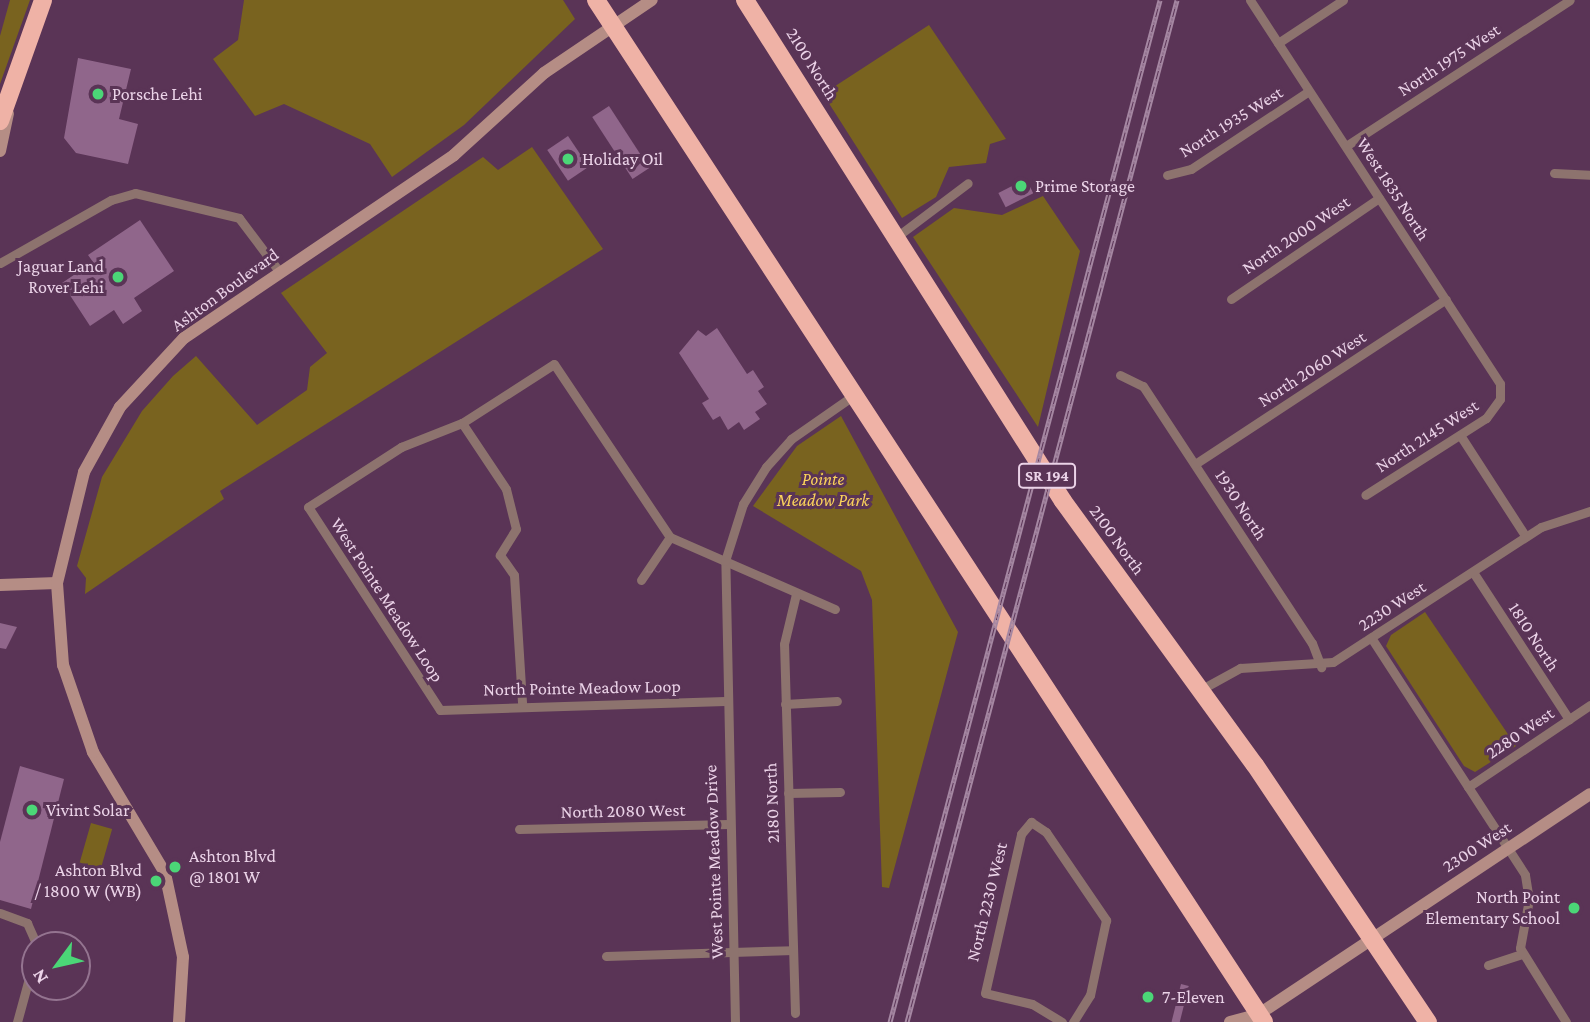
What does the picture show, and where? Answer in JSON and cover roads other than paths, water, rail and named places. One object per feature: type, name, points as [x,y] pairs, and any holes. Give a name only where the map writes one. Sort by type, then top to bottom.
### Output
[{"type":"highway","points":[[0,121],[18,63],[43,0]]},
{"type":"highway","points":[[596,0],[1260,1019]]},
{"type":"highway","name":"2100 North","points":[[746,0],[1063,501],[1200,690],[1428,1022]]},
{"type":"street","name":"Ashton Boulevard","points":[[179,1022],[183,957],[173,900],[154,848],[93,752],[76,710],[60,641],[57,583],[70,510],[113,417],[184,338],[279,271],[454,155],[544,72],[652,0]]},
{"type":"street","name":"West 1835 North","points":[[1250,0],[1497,377],[1500,399]]},
{"type":"street","points":[[1278,43],[1343,0]]},
{"type":"street","name":"North 1975 West","points":[[1346,146],[1570,0]]},
{"type":"street","points":[[0,151],[18,63]]},
{"type":"street","name":"North 1935 West","points":[[1167,175],[1191,169],[1309,92]]},
{"type":"street","points":[[1554,173],[1590,175]]},
{"type":"street","points":[[895,238],[968,183]]},
{"type":"street","points":[[0,263],[111,200],[135,192],[239,218],[279,271]]},
{"type":"street","name":"North 2000 West","points":[[1231,299],[1380,198]]},
{"type":"street","name":"North 2060 West","points":[[1195,464],[1446,299]]},
{"type":"street","points":[[522,703],[514,575],[500,555],[516,529],[506,489],[462,424],[554,364],[670,537],[725,561],[764,573],[796,594],[835,609]]},
{"type":"street","name":"1930 North","points":[[1120,375],[1143,386],[1312,643],[1321,667]]},
{"type":"street","name":"West Pointe Meadow Drive","points":[[735,1022],[725,701],[725,561],[743,504],[766,467],[791,439],[854,395]]},
{"type":"street","name":"North 2145 West","points":[[1365,495],[1460,435],[1500,399]]},
{"type":"street","name":"West Pointe Meadow Loop","points":[[440,710],[308,507],[401,447],[462,424]]},
{"type":"street","points":[[1460,435],[1526,537]]},
{"type":"street","name":"2230 West","points":[[1200,690],[1240,668],[1321,667],[1372,639],[1526,537],[1590,511]]},
{"type":"street","points":[[641,580],[670,537]]},
{"type":"street","name":"1810 North","points":[[1473,572],[1569,719]]},
{"type":"street","points":[[0,585],[57,583]]},
{"type":"street","name":"2180 North","points":[[795,1013],[785,628],[796,594]]},
{"type":"street","points":[[1372,639],[1529,887],[1518,935],[1522,954],[1566,1022]]},
{"type":"street","name":"North Pointe Meadow Loop","points":[[440,710],[522,703],[725,701]]},
{"type":"street","points":[[785,704],[837,701]]},
{"type":"street","name":"2280 West","points":[[1468,787],[1590,705]]},
{"type":"street","points":[[788,793],[841,792]]},
{"type":"street","name":"2300 West","points":[[1230,1022],[1260,1019],[1313,977],[1590,794]]},
{"type":"street","name":"North 2230 West","points":[[1062,1022],[1032,1004],[985,993],[1021,834],[1031,822],[1046,832],[1106,920],[1090,995],[1073,1022]]},
{"type":"street","name":"North 2080 West","points":[[519,829],[729,824]]},
{"type":"street","points":[[0,913],[27,923],[31,931]]},
{"type":"street","points":[[606,956],[793,950]]},
{"type":"street","points":[[1488,965],[1522,954]]},
{"type":"street","points":[[18,1022],[23,1001]]},
{"type":"railway","points":[[890,1022],[1160,0]]},
{"type":"railway","points":[[907,1022],[1177,0]]},
{"type":"place","name":"Porsche Lehi","points":[[98,94]]},
{"type":"place","name":"Holiday Oil","points":[[568,159]]},
{"type":"place","name":"Prime Storage","points":[[1021,186]]},
{"type":"place","name":"Jaguar Land Rover Lehi","points":[[118,277]]},
{"type":"place","name":"Vivint Solar","points":[[32,810]]},
{"type":"place","name":"Ashton Blvd @ 1801 W","points":[[175,867]]},
{"type":"place","name":"Ashton Blvd / 1800 W (WB)","points":[[156,881]]},
{"type":"place","name":"North Point Elementary School","points":[[1574,908]]},
{"type":"place","name":"7-Eleven","points":[[1148,997]]},
{"type":"park label","name":"Pointe Meadow Park","points":[[823,490]]}]
